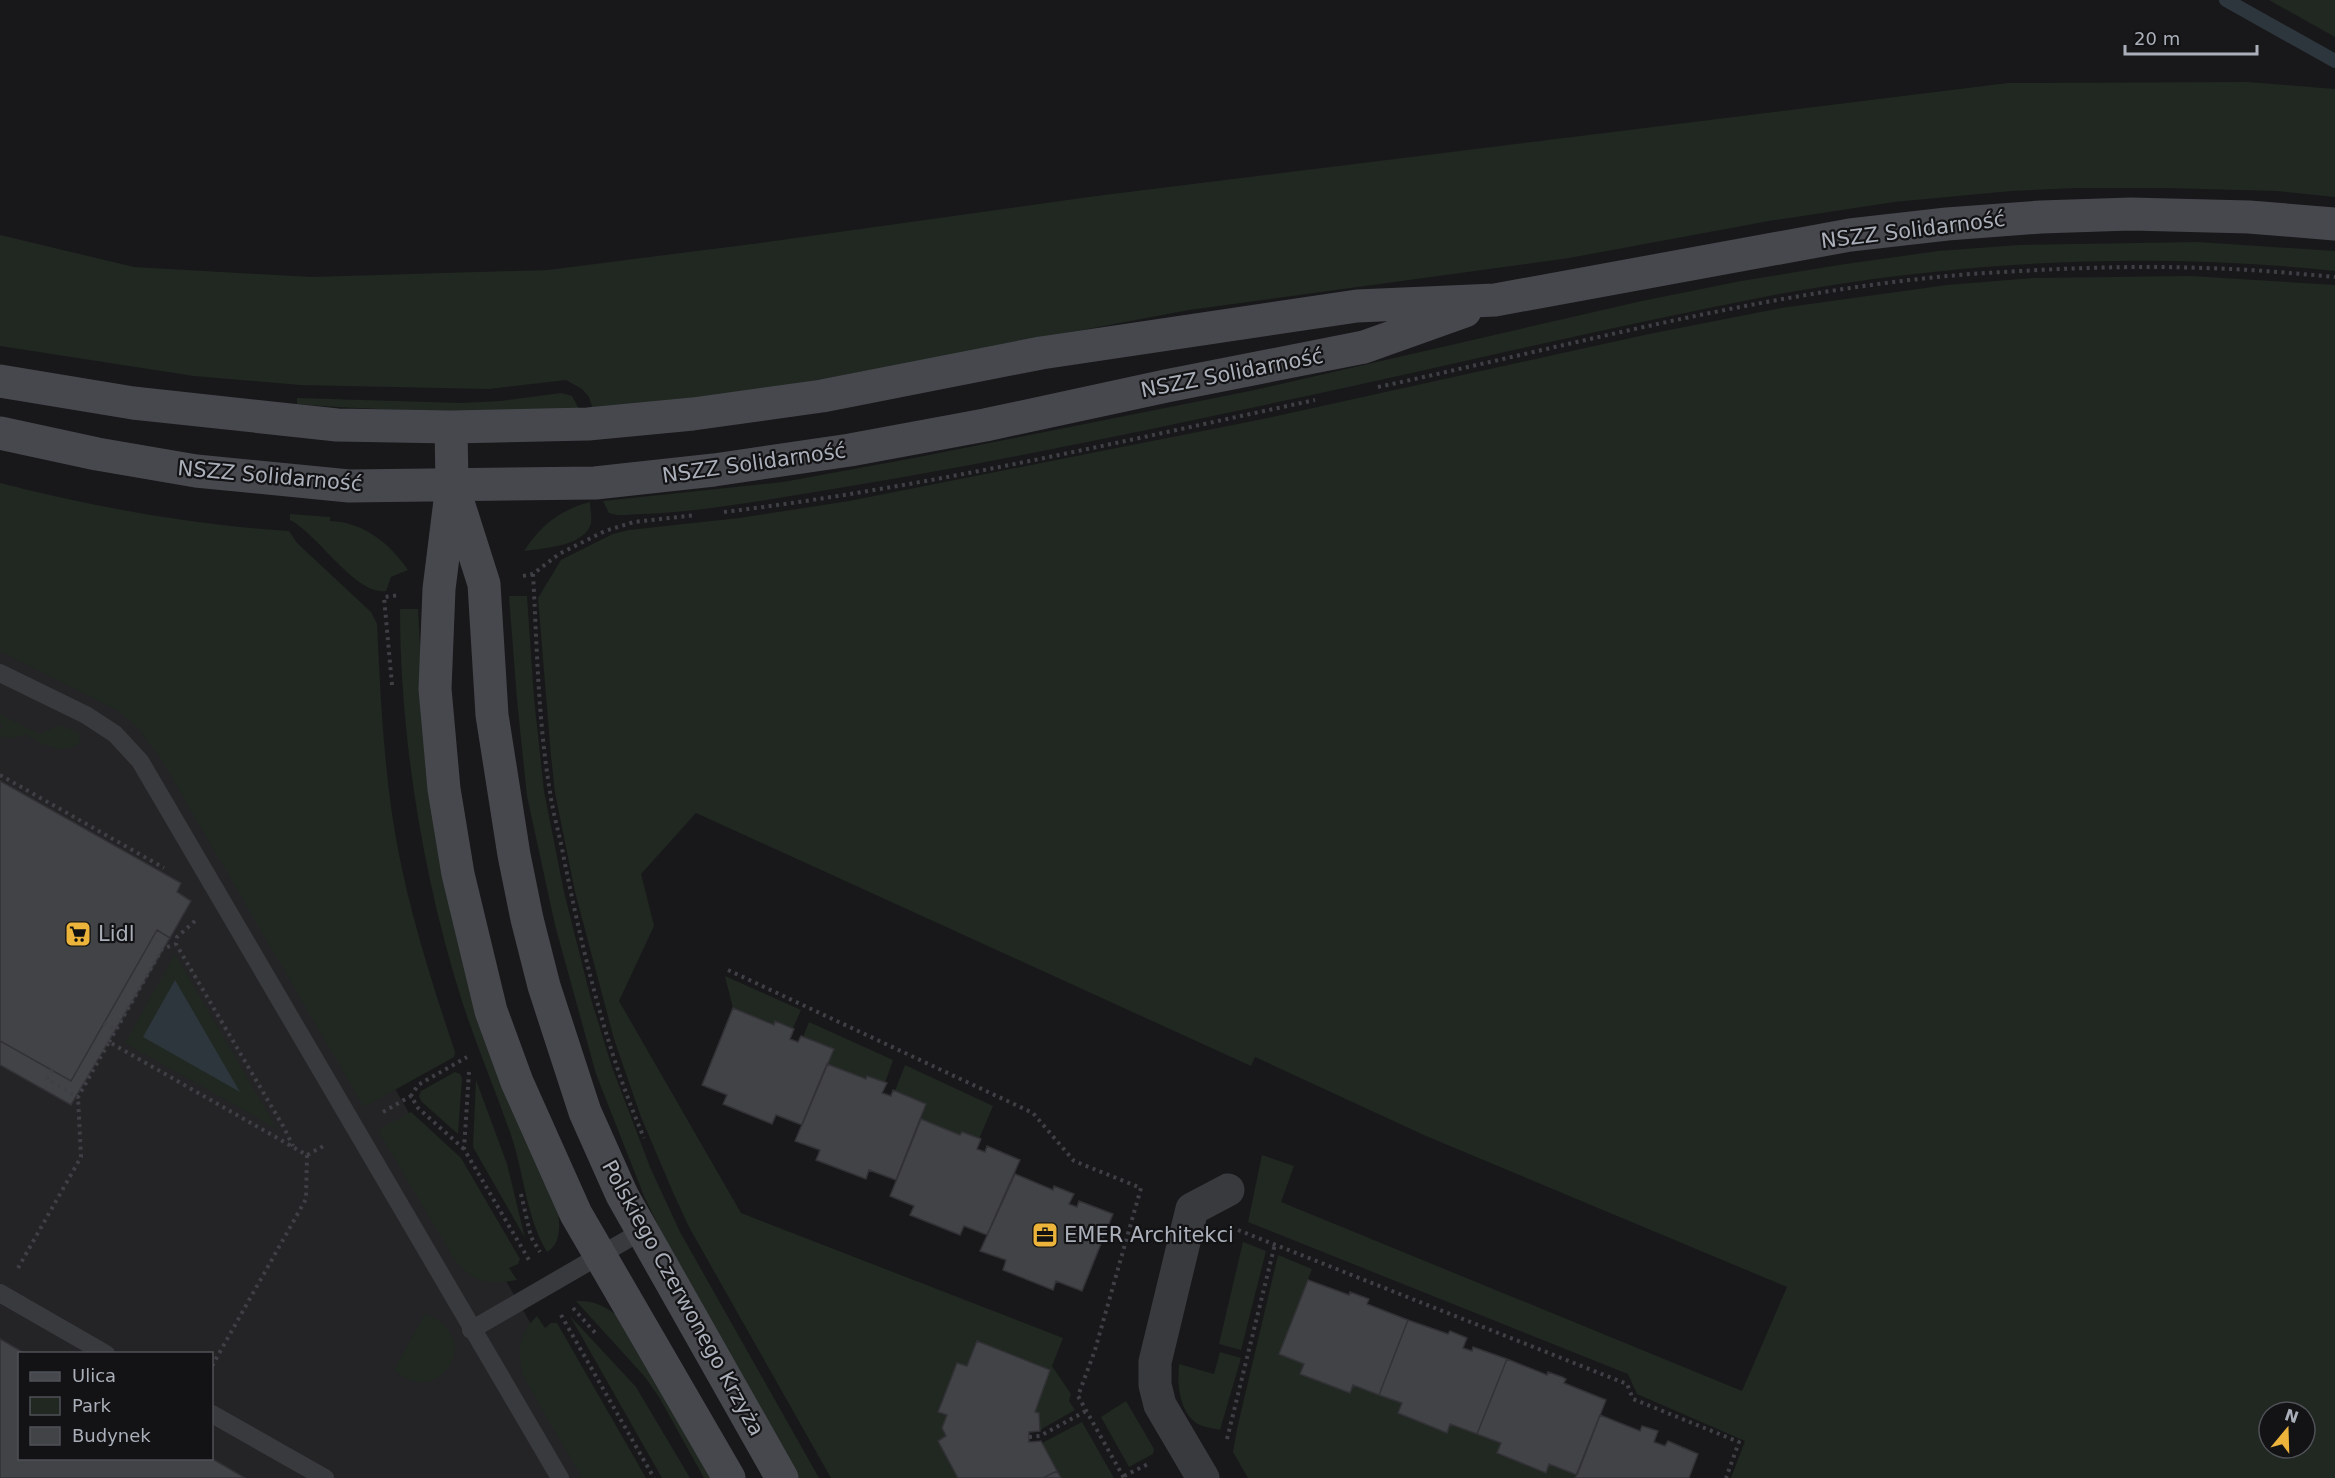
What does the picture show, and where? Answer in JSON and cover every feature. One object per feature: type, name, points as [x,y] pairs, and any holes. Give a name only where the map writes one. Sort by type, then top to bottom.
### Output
[{"type":"main road","name":"NSZZ Solidarność","points":[[0,381],[133,403],[337,424],[451,427],[588,424],[693,414],[822,396],[1041,353],[1357,306],[1495,300],[1850,235],[1947,224],[2041,217],[2131,214],[2249,217],[2335,224]]},
{"type":"main road","name":"NSZZ Solidarność","points":[[0,432],[97,454],[196,471],[349,486],[595,483],[714,470],[850,450],[985,425],[1364,347],[1495,300]]},
{"type":"main road","name":"Polskiego Czerwonego Krzyża","points":[[451,427],[452,485],[439,589],[435,689],[444,789],[458,874],[491,1011],[517,1082],[576,1214],[729,1478]]},
{"type":"main road","name":"Polskiego Czerwonego Krzyża","points":[[452,485],[484,584],[492,715],[514,855],[544,986],[585,1112],[622,1195],[782,1478]]},
{"type":"street","points":[[1198,1469],[1160,1405],[1155,1385],[1155,1362],[1192,1209],[1228,1190]]},
{"type":"lane","points":[[0,673],[96,722],[115,734],[140,761],[471,1330],[560,1478]]},
{"type":"lane","points":[[471,1330],[642,1231]]},
{"type":"lane","points":[[1,1294],[104,1352]]},
{"type":"lane","points":[[213,1415],[325,1478]]},
{"type":"path","points":[[1369,389],[1693,317],[1837,291],[1969,274],[2104,268],[2193,268],[2335,277]]},
{"type":"path","points":[[716,513],[807,502],[983,470],[1325,398]]},
{"type":"path","points":[[647,1145],[625,1089],[595,991],[574,908],[550,792],[541,707],[533,574],[559,554],[605,531],[634,522],[705,514]]},
{"type":"path","points":[[0,775],[66,816],[167,870]]},
{"type":"path","points":[[197,912],[196,920],[177,937],[176,944],[293,1146]]},
{"type":"path","points":[[1,1294],[81,1156],[78,1097],[162,949],[176,944]]},
{"type":"path","points":[[728,970],[1033,1113],[1074,1161],[1141,1188],[1095,1350],[1078,1396],[1124,1478]]},
{"type":"path","points":[[105,1023],[116,1030]]},
{"type":"path","points":[[109,1042],[307,1155]]},
{"type":"path","points":[[307,1155],[411,1096],[418,1085],[468,1056]]},
{"type":"path","points":[[52,1070],[47,1079],[78,1097]]},
{"type":"path","points":[[411,1096],[418,1108],[464,1149]]},
{"type":"path","points":[[213,1364],[306,1199],[307,1155]]},
{"type":"path","points":[[1190,1219],[1246,1232],[1627,1384],[1633,1399],[1739,1442],[1726,1478]]},
{"type":"path","points":[[1198,1469],[1227,1441],[1275,1244]]},
{"type":"path","points":[[1029,1437],[1041,1436],[1086,1411]]},
{"type":"shaded area","points":[[0,625],[186,697],[320,959],[620,1478],[0,1478]]},
{"type":"shaded area","points":[[175,980],[240,1092],[143,1037]]},
{"type":"green space","points":[[2269,0],[2335,0],[2335,37]]},
{"type":"green space","points":[[2248,82],[2335,89],[2335,197],[2277,191],[2077,188],[2011,191],[1894,202],[1769,221],[1569,258],[1189,310],[791,385],[693,399],[593,409],[589,397],[582,389],[566,380],[489,389],[300,385],[194,376],[0,346],[0,235],[134,267],[311,277],[548,270],[1096,196],[2008,83]]},
{"type":"green space","points":[[2198,242],[2335,251],[2335,271],[2265,265],[2124,261],[1983,267],[1843,283],[1721,305],[1149,429],[877,482],[726,506],[664,513],[613,514],[609,513],[603,501],[783,482],[914,458],[1250,391],[1642,301],[1741,281],[1839,265],[1938,251],[2019,245]]},
{"type":"green space","points":[[2191,276],[2335,285],[2335,1478],[1731,1478],[1745,1441],[1637,1394],[1628,1374],[1248,1222],[1262,1155],[1294,1166],[1281,1202],[1742,1391],[1787,1287],[1426,1136],[1255,1057],[1251,1066],[696,813],[641,874],[654,926],[619,1001],[741,1213],[1063,1338],[1052,1366],[1071,1394],[1069,1401],[1075,1410],[1040,1430],[1039,1413],[1035,1412],[1050,1370],[977,1341],[967,1366],[957,1363],[938,1411],[947,1415],[942,1428],[946,1436],[938,1442],[958,1478],[831,1478],[689,1227],[641,1117],[614,1039],[575,892],[555,793],[538,598],[561,560],[613,534],[629,530],[739,518],[849,501],[1263,419],[1649,334],[1781,308],[1947,285],[2033,278]]},
{"type":"green space","points":[[561,393],[572,396],[579,409],[438,411],[297,404],[297,398],[461,403],[501,401]]},
{"type":"green space","points":[[0,483],[143,514],[289,531],[297,543],[371,612],[377,624],[384,743],[397,845],[418,934],[455,1052],[454,1057],[364,1107],[161,759],[138,728],[120,712],[0,651]]},
{"type":"green space","points":[[590,502],[591,523],[579,538],[561,545],[524,551],[544,526],[560,514]]},
{"type":"green space","points":[[290,514],[330,517],[330,521],[354,525],[365,530],[384,543],[408,570],[391,577],[386,591],[374,590],[350,574],[301,527],[290,520]]},
{"type":"green space","points":[[509,596],[527,596],[534,698],[544,791],[564,892],[591,999],[612,1067],[650,1167],[680,1232],[819,1478],[799,1478],[703,1310],[644,1196],[596,1074],[555,925],[527,796]]},
{"type":"green space","points":[[400,609],[418,609],[422,685],[558,1211],[557,1239],[552,1249],[547,1252],[534,1224],[511,1135],[461,998],[435,904],[409,756],[401,658]]},
{"type":"green space","points":[[0,714],[39,734],[60,725],[77,732],[80,738],[79,744],[59,749],[26,735],[11,738],[0,737],[3,725],[0,722]]},
{"type":"green space","points":[[175,954],[277,1129],[125,1043]]},
{"type":"green space","points":[[725,976],[801,1010],[793,1028],[776,1021],[774,1025],[733,1008]]},
{"type":"green space","points":[[809,1022],[893,1060],[885,1083],[868,1076],[866,1079],[827,1064],[803,1037]]},
{"type":"green space","points":[[905,1065],[993,1106],[979,1139],[962,1132],[960,1135],[921,1119],[926,1104],[895,1091]]},
{"type":"green space","points":[[455,1072],[462,1078],[458,1134],[422,1102],[419,1096],[421,1091]]},
{"type":"green space","points":[[476,1080],[507,1164],[525,1238],[473,1147]]},
{"type":"green space","points":[[411,1112],[461,1158],[520,1259],[518,1264],[509,1268],[517,1280],[489,1282],[481,1280],[468,1273],[454,1259],[378,1130]]},
{"type":"green space","points":[[1243,1242],[1266,1251],[1241,1350],[1219,1344]]},
{"type":"green space","points":[[1278,1255],[1312,1269],[1279,1354],[1304,1364],[1300,1374],[1353,1385],[1402,1403],[1399,1413],[1447,1433],[1450,1424],[1501,1443],[1497,1454],[1546,1473],[1549,1464],[1577,1475],[1575,1478],[1248,1478],[1233,1452]]},
{"type":"green space","points":[[576,1301],[598,1304],[618,1316],[712,1478],[704,1478],[659,1397],[645,1377]]},
{"type":"green space","points":[[425,1314],[444,1325],[453,1338],[454,1353],[450,1366],[440,1376],[426,1382],[411,1380],[394,1370]]},
{"type":"green space","points":[[537,1316],[545,1328],[551,1323],[557,1323],[646,1478],[582,1478],[523,1376],[520,1359],[521,1344],[526,1330]]},
{"type":"green space","points":[[570,1316],[636,1387],[690,1478],[662,1478]]},
{"type":"green space","points":[[1220,1352],[1241,1358],[1220,1430],[1198,1424],[1190,1418],[1180,1396],[1178,1380],[1179,1364],[1214,1374]]},
{"type":"green space","points":[[1126,1401],[1154,1449],[1153,1454],[1129,1467],[1101,1417]]},
{"type":"green space","points":[[1082,1422],[1114,1478],[1061,1478],[1042,1443]]},
{"type":"building","name":"Lidl","points":[[0,781],[181,883],[177,892],[191,901],[170,938],[157,930],[71,1081],[0,1041]]},
{"type":"building","points":[[157,930],[170,938],[71,1105],[0,1065],[0,1041],[71,1081]]},
{"type":"building","points":[[733,1008],[774,1025],[775,1021],[794,1029],[790,1039],[798,1042],[801,1036],[834,1049],[802,1125],[776,1115],[772,1124],[723,1104],[727,1095],[702,1085]]},
{"type":"building","points":[[827,1064],[866,1079],[867,1076],[887,1083],[882,1093],[891,1096],[893,1090],[926,1104],[896,1180],[869,1170],[866,1179],[816,1160],[820,1150],[795,1141]]},
{"type":"building","points":[[921,1119],[960,1135],[962,1132],[981,1139],[977,1149],[985,1152],[987,1146],[1020,1160],[987,1235],[964,1226],[960,1235],[910,1215],[914,1206],[890,1196]]},
{"type":"building","points":[[1015,1174],[1053,1190],[1054,1186],[1074,1194],[1069,1204],[1077,1207],[1079,1201],[1113,1214],[1082,1291],[1056,1281],[1053,1290],[1003,1270],[1006,1260],[980,1251]]},
{"type":"building","points":[[1308,1280],[1349,1295],[1350,1292],[1369,1299],[1367,1304],[1408,1320],[1379,1395],[1353,1385],[1350,1393],[1300,1374],[1304,1364],[1279,1354]]},
{"type":"building","points":[[1408,1320],[1467,1338],[1463,1348],[1472,1351],[1473,1347],[1507,1359],[1477,1434],[1450,1424],[1447,1433],[1398,1413],[1402,1403],[1379,1395]]},
{"type":"building","points":[[0,1339],[23,1352],[18,1352],[18,1460],[213,1459],[245,1478],[0,1478]]},
{"type":"building","points":[[977,1341],[1050,1370],[1035,1412],[1039,1413],[1040,1431],[1029,1432],[1029,1442],[1041,1441],[1057,1471],[1043,1478],[958,1478],[938,1441],[946,1436],[942,1428],[947,1415],[938,1412],[957,1363],[967,1366]]},
{"type":"building","points":[[1507,1359],[1547,1375],[1548,1372],[1562,1377],[1566,1379],[1564,1383],[1606,1400],[1577,1475],[1549,1464],[1546,1473],[1497,1453],[1501,1443],[1477,1434]]},
{"type":"building","points":[[1600,1415],[1640,1431],[1642,1426],[1658,1431],[1654,1442],[1665,1446],[1668,1441],[1698,1454],[1689,1478],[1575,1478]]},
{"type":"building","points":[[1057,1471],[1061,1478],[1043,1478]]},
{"type":"waterway","points":[[2226,0],[2335,61]]},
{"type":"place","name":"Lidl","points":[[78,934]]},
{"type":"place","name":"EMER Architekci","points":[[1045,1235]]}]
